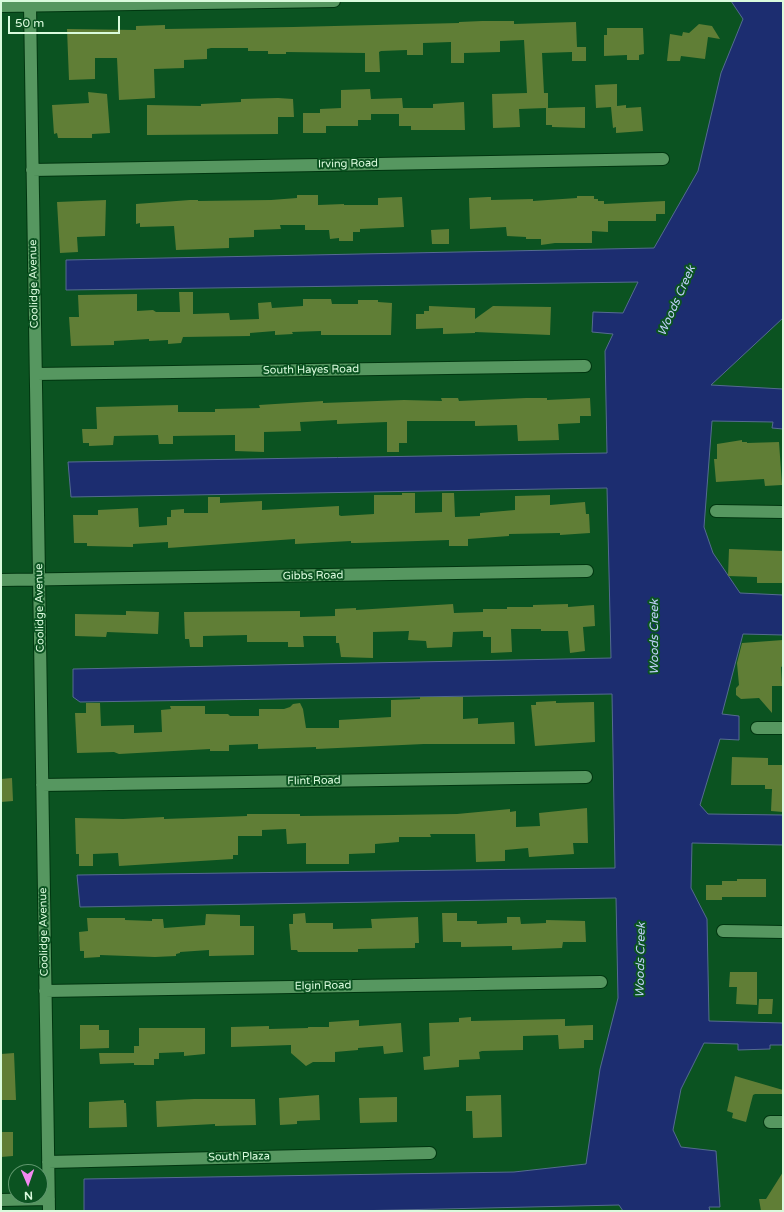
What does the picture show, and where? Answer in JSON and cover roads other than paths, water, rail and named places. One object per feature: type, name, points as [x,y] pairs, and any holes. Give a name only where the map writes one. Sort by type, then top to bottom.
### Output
[{"type":"street","points":[[1,6],[334,1]]},
{"type":"street","name":"Coolidge Avenue","points":[[30,5],[49,1205]]},
{"type":"street","name":"Irving Road","points":[[32,170],[663,160]]},
{"type":"street","name":"South Hayes Road","points":[[36,374],[585,366]]},
{"type":"street","points":[[716,511],[783,512]]},
{"type":"street","name":"Gibbs Road","points":[[1,580],[587,571]]},
{"type":"street","points":[[757,728],[783,728]]},
{"type":"street","name":"Flint Road","points":[[42,785],[586,777]]},
{"type":"street","points":[[723,931],[783,932]]},
{"type":"street","name":"Elgin Road","points":[[45,991],[601,982]]},
{"type":"street","points":[[770,1122],[783,1122]]},
{"type":"street","name":"South Plaza","points":[[48,1162],[430,1153]]},
{"type":"street","points":[[1,1200],[49,1205]]},
{"type":"water","name":"Woods Creek","points":[[731,1],[783,1],[783,318],[711,385],[783,389],[783,429],[772,428],[773,422],[712,421],[704,527],[713,553],[740,593],[783,595],[783,635],[743,634],[722,714],[739,716],[739,740],[720,739],[700,805],[708,814],[783,815],[783,845],[692,843],[691,888],[707,919],[709,1021],[783,1023],[783,1045],[770,1045],[770,1049],[738,1050],[738,1044],[704,1043],[681,1089],[673,1130],[681,1147],[716,1151],[720,1207],[709,1207],[710,1211],[623,1211],[619,1205],[351,1211],[84,1211],[84,1179],[514,1172],[586,1164],[600,1069],[618,998],[616,898],[80,907],[77,875],[615,868],[612,694],[80,702],[73,697],[73,669],[611,658],[607,488],[71,497],[68,462],[607,453],[605,351],[613,334],[592,332],[593,312],[623,313],[638,282],[66,290],[66,260],[654,248],[698,171],[721,73],[743,19]]}]
